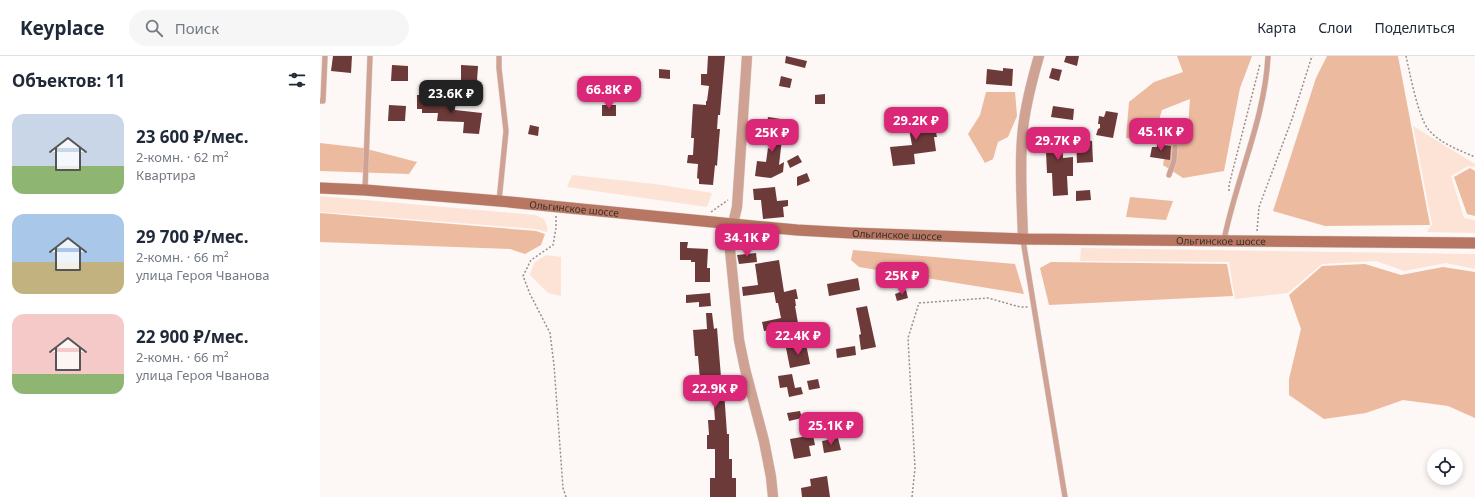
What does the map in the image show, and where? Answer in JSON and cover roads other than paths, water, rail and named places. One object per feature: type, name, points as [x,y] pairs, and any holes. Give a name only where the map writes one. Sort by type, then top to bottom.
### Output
[{"type":"main road","name":"Ольгинское шоссе","points":[[320,188],[365,190],[499,201],[733,224],[851,233],[1023,238],[1475,243]]},
{"type":"street","points":[[746,56],[737,207],[729,240],[739,340],[745,370],[764,441],[773,497]]},
{"type":"street","points":[[1023,238],[1023,130],[1025,110],[1039,56]]},
{"type":"lane","points":[[320,101],[324,101],[325,56]]},
{"type":"lane","points":[[365,190],[370,56]]},
{"type":"lane","points":[[499,56],[506,131],[499,201]]},
{"type":"lane","points":[[1224,240],[1228,216],[1250,150],[1267,73],[1268,56]]},
{"type":"lane","points":[[1169,175],[1174,161],[1175,147]]},
{"type":"lane","points":[[1023,238],[1065,497]]}]
